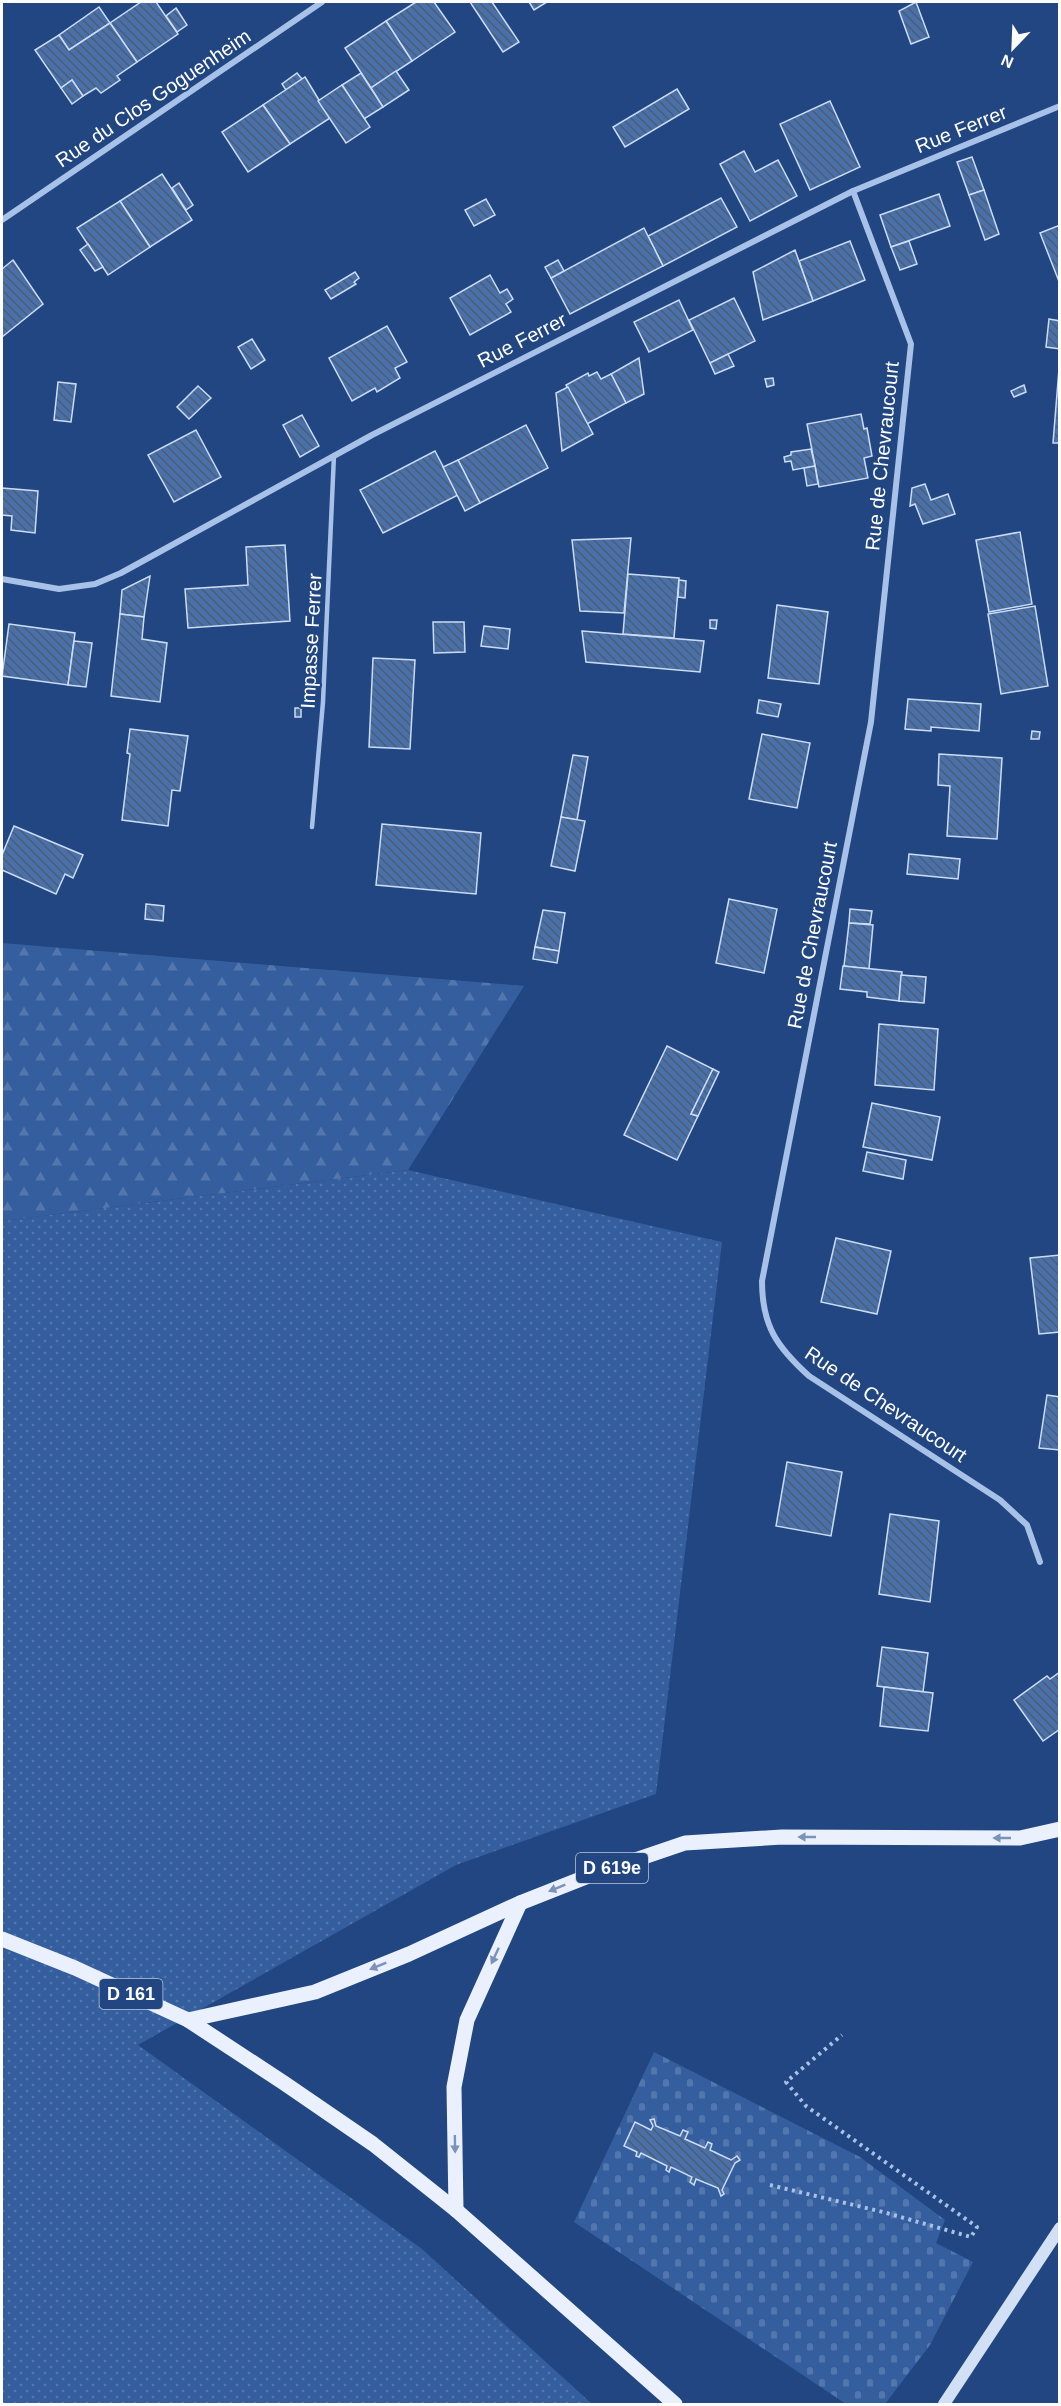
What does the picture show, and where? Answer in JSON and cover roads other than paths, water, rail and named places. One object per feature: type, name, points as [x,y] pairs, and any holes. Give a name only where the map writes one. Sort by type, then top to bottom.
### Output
[{"type":"main road","name":"D 619e","points":[[188,2020],[315,1992],[409,1954],[520,1903],[591,1875],[685,1844],[782,1837],[1020,1838],[1059,1829]]},
{"type":"main road","points":[[456,2210],[454,2087],[467,2020],[520,1903]]},
{"type":"main road","name":"D 161","points":[[2,1940],[75,1968],[188,2020]]},
{"type":"main road","points":[[188,2020],[364,2138],[456,2210],[675,2404]]},
{"type":"main road","points":[[944,2404],[1059,2228]]},
{"type":"street","name":"Rue du Clos Goguenheim","points":[[2,220],[322,2]]},
{"type":"street","name":"Rue Ferrer","points":[[2,579],[59,589],[95,584],[121,573],[334,455],[853,191],[1059,106]]},
{"type":"street","name":"Rue de Chevraucourt","points":[[853,191],[911,344],[871,722],[764,1270],[762,1302],[768,1325],[785,1354],[809,1376],[1000,1500],[1027,1525],[1040,1562]]},
{"type":"lane","name":"Impasse Ferrer","points":[[312,827],[323,702],[334,455]]}]
